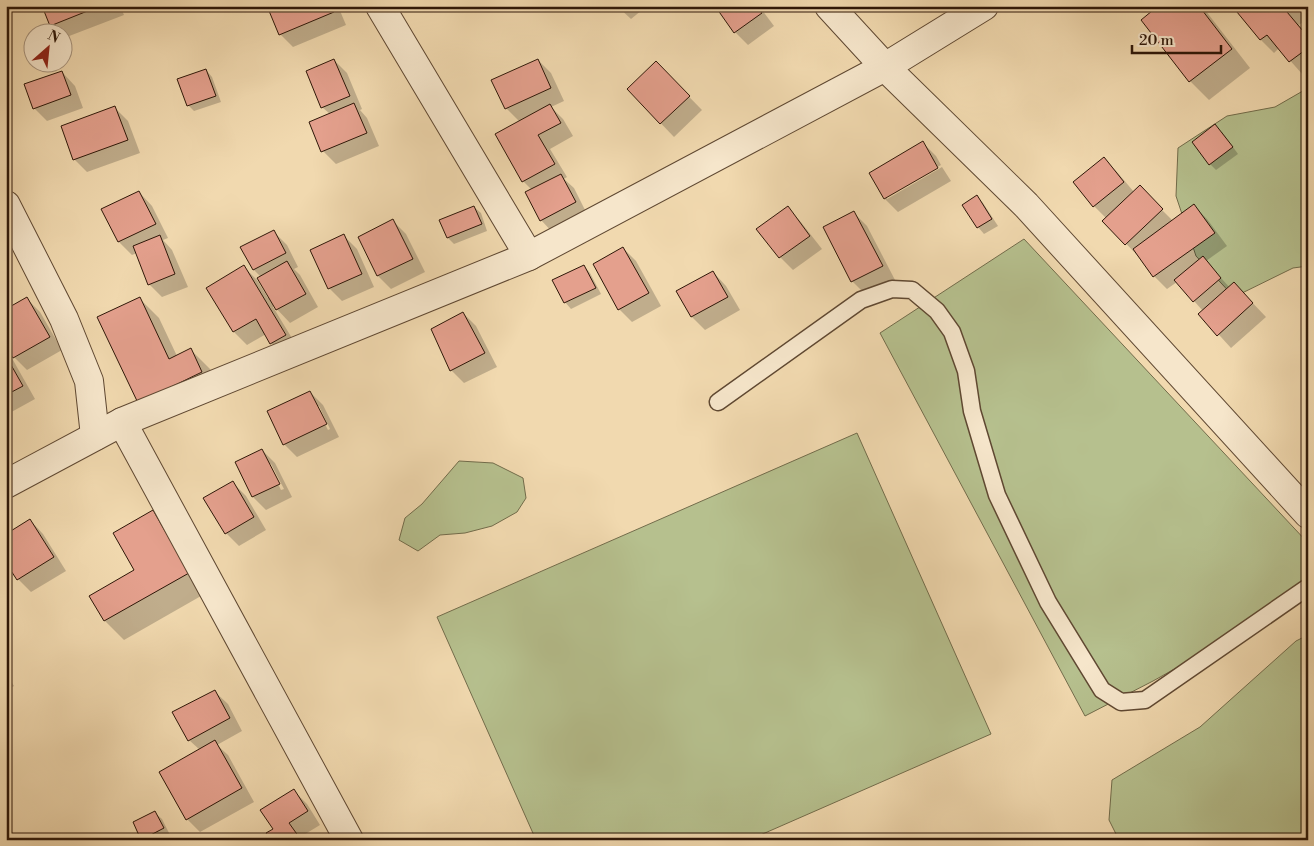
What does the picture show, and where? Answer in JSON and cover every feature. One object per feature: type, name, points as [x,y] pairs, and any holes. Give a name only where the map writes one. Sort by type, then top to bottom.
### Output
[{"type":"street","points":[[380,6],[529,256]]},
{"type":"street","points":[[829,6],[885,67],[1026,205],[1308,514]]},
{"type":"street","points":[[6,484],[122,422],[529,256],[885,67],[984,6]]},
{"type":"street","points":[[6,206],[64,319],[89,381],[95,436]]},
{"type":"street","points":[[122,422],[350,840]]},
{"type":"lane","points":[[718,402],[861,300],[892,289],[912,290],[937,311],[952,332],[966,371],[972,411],[997,495],[1048,602],[1102,690],[1121,702],[1145,700],[1308,587]]},
{"type":"green space","points":[[1308,88],[1308,266],[1293,268],[1234,297],[1196,256],[1176,196],[1178,148],[1227,116],[1275,107]]},
{"type":"green space","points":[[1024,239],[1308,543],[1308,583],[1230,638],[1085,716],[880,333]]},
{"type":"green space","points":[[857,433],[991,734],[749,840],[536,840],[437,617]]},
{"type":"green space","points":[[459,461],[493,463],[523,478],[526,498],[517,512],[492,526],[465,533],[440,535],[418,551],[399,540],[405,518],[422,504]]},
{"type":"green space","points":[[1308,635],[1308,840],[1119,840],[1109,820],[1112,780],[1200,727],[1296,641]]},
{"type":"building","points":[[42,6],[100,6],[60,22],[48,22]]},
{"type":"building","points":[[267,6],[332,6],[334,12],[279,35]]},
{"type":"building","points":[[715,6],[757,6],[762,13],[734,33]]},
{"type":"building","points":[[1158,6],[1199,6],[1232,49],[1189,82],[1141,20]]},
{"type":"building","points":[[1232,6],[1293,6],[1287,12],[1308,37],[1308,48],[1289,62],[1267,35],[1260,40]]},
{"type":"building","points":[[334,59],[350,96],[321,108],[306,71]]},
{"type":"building","points":[[538,59],[551,88],[505,109],[491,80]]},
{"type":"building","points":[[656,61],[690,96],[660,124],[627,89]]},
{"type":"building","points":[[206,69],[216,96],[187,106],[177,79]]},
{"type":"building","points":[[62,72],[71,95],[33,109],[24,84]]},
{"type":"building","points":[[354,103],[367,133],[321,152],[309,122]]},
{"type":"building","points":[[550,104],[561,123],[538,135],[555,164],[522,182],[495,134]]},
{"type":"building","points":[[115,106],[128,140],[73,160],[61,126]]},
{"type":"building","points":[[1215,124],[1233,147],[1209,165],[1192,142]]},
{"type":"building","points":[[923,141],[938,168],[884,199],[869,173]]},
{"type":"building","points":[[1104,157],[1124,182],[1093,207],[1073,182]]},
{"type":"building","points":[[561,174],[576,202],[540,221],[525,192]]},
{"type":"building","points":[[1140,185],[1163,209],[1125,245],[1102,221]]},
{"type":"building","points":[[139,191],[156,224],[118,242],[101,209]]},
{"type":"building","points":[[977,195],[992,219],[977,228],[962,205]]},
{"type":"building","points":[[1194,204],[1215,233],[1153,277],[1133,249]]},
{"type":"building","points":[[474,206],[482,224],[447,238],[439,220]]},
{"type":"building","points":[[788,206],[810,236],[779,258],[756,229]]},
{"type":"building","points":[[854,211],[883,266],[851,282],[823,227]]},
{"type":"building","points":[[393,219],[413,259],[377,276],[358,237]]},
{"type":"building","points":[[274,230],[286,253],[253,270],[240,247]]},
{"type":"building","points":[[344,234],[362,274],[328,289],[310,250]]},
{"type":"building","points":[[160,235],[175,274],[148,285],[133,246]]},
{"type":"building","points":[[623,247],[649,293],[618,310],[593,264]]},
{"type":"building","points":[[1203,256],[1221,278],[1193,302],[1174,280]]},
{"type":"building","points":[[287,261],[306,294],[276,310],[257,278]]},
{"type":"building","points":[[244,265],[286,335],[270,344],[256,319],[233,332],[206,288]]},
{"type":"building","points":[[584,265],[596,288],[564,303],[552,280]]},
{"type":"building","points":[[713,271],[728,297],[691,317],[676,291]]},
{"type":"building","points":[[1234,282],[1253,303],[1217,336],[1198,314]]},
{"type":"building","points":[[27,297],[50,337],[13,358],[6,347],[6,309]]},
{"type":"building","points":[[140,297],[169,359],[191,348],[202,372],[138,403],[97,317]]},
{"type":"building","points":[[463,312],[485,353],[450,371],[431,329]]},
{"type":"building","points":[[6,356],[23,386],[6,395]]},
{"type":"building","points":[[310,391],[327,424],[283,445],[267,411]]},
{"type":"building","points":[[262,449],[280,484],[252,497],[235,462]]},
{"type":"building","points":[[233,481],[254,517],[225,534],[203,498]]},
{"type":"building","points":[[153,510],[189,573],[104,621],[89,596],[134,570],[113,533]]},
{"type":"building","points":[[30,519],[54,557],[17,580],[6,563],[6,534]]},
{"type":"building","points":[[215,690],[230,718],[188,741],[172,712]]},
{"type":"building","points":[[215,740],[242,788],[186,820],[159,772]]},
{"type":"building","points":[[294,789],[308,811],[289,823],[299,837],[295,840],[271,840],[266,833],[273,829],[260,810]]},
{"type":"building","points":[[155,811],[164,828],[141,840],[133,822]]}]
